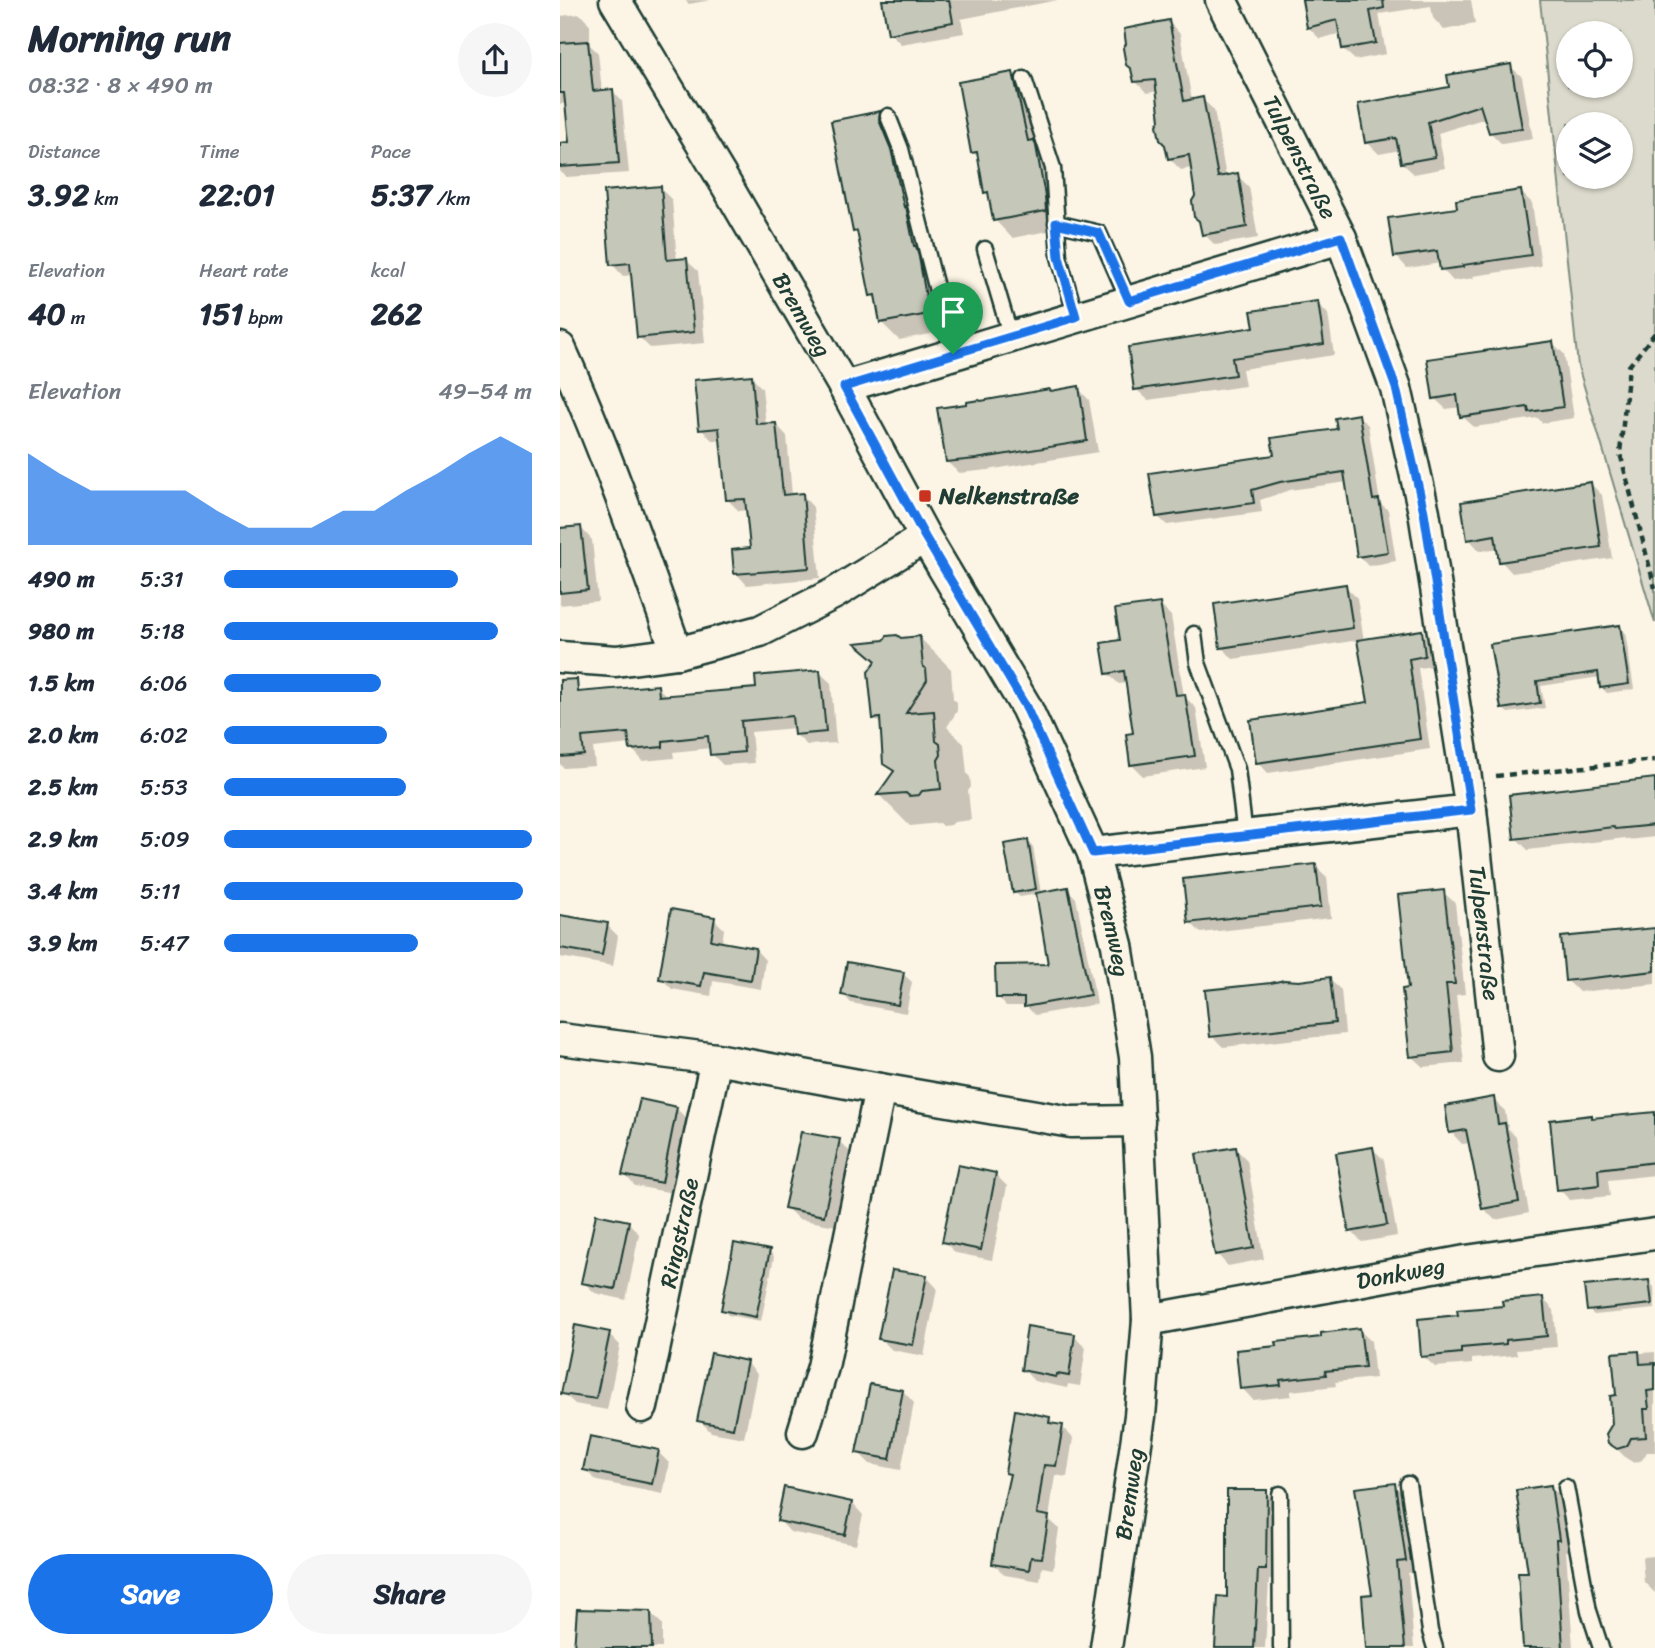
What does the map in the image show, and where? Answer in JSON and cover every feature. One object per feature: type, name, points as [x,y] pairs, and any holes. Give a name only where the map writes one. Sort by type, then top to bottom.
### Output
[{"type":"street","name":"Bremweg","points":[[615,0],[844,387],[925,537],[1026,707],[1093,853],[1117,945],[1135,1057],[1148,1320],[1140,1416],[1106,1648]]},
{"type":"street","name":"Tulpenstraße","points":[[1221,0],[1341,237],[1396,388],[1424,512],[1467,779],[1497,1056]]},
{"type":"street","points":[[844,387],[1341,237]]},
{"type":"street","points":[[560,348],[630,520],[677,653]]},
{"type":"street","points":[[560,657],[617,661],[677,653],[760,631],[835,593],[925,537]]},
{"type":"street","points":[[1093,853],[1471,810]]},
{"type":"street","points":[[560,1039],[716,1059],[1070,1122],[1139,1121]]},
{"type":"street","name":"Ringstraße","points":[[642,1407],[716,1059]]},
{"type":"street","points":[[803,1432],[823,1367],[880,1089]]},
{"type":"street","name":"Donkweg","points":[[1148,1320],[1466,1261],[1655,1234]]},
{"type":"lane","points":[[1024,79],[1053,168],[1059,257],[1076,317]]},
{"type":"lane","points":[[888,116],[901,149],[953,354]]},
{"type":"lane","points":[[1056,223],[1099,233],[1129,301]]},
{"type":"lane","points":[[985,249],[1011,337]]},
{"type":"lane","points":[[1194,634],[1198,663],[1237,769],[1245,836]]},
{"type":"lane","points":[[1408,1484],[1430,1631],[1435,1648]]},
{"type":"lane","points":[[1566,1487],[1589,1611],[1601,1648]]},
{"type":"lane","points":[[1280,1494],[1281,1648]]},
{"type":"path","points":[[1655,333],[1629,366],[1619,453],[1655,588]]},
{"type":"path","points":[[1467,779],[1655,760]]},
{"type":"shaded area","points":[[1540,0],[1655,0],[1655,623],[1578,366],[1560,189],[1633,189],[1633,112],[1556,112],[1556,154]]},
{"type":"building","points":[[882,0],[949,0],[953,22],[888,34]]},
{"type":"building","points":[[1302,0],[1383,0],[1384,8],[1370,11],[1376,43],[1342,49],[1337,20],[1307,28]]},
{"type":"building","points":[[1169,20],[1184,101],[1203,97],[1218,177],[1238,173],[1247,227],[1202,235],[1199,221],[1194,217],[1192,201],[1195,196],[1189,155],[1168,159],[1157,125],[1160,120],[1155,80],[1134,82],[1131,69],[1126,65],[1124,29]]},
{"type":"building","points":[[588,41],[593,91],[613,89],[619,163],[560,167],[560,143],[569,142],[564,93],[560,93],[560,43]]},
{"type":"building","points":[[1511,64],[1522,128],[1489,133],[1480,105],[1428,122],[1435,157],[1401,163],[1396,138],[1365,143],[1358,104],[1449,87],[1447,75]]},
{"type":"building","points":[[1013,72],[1028,141],[1034,140],[1036,146],[1046,211],[993,221],[988,192],[984,193],[977,152],[971,153],[958,82]]},
{"type":"building","points":[[880,111],[879,120],[891,149],[919,257],[929,314],[880,323],[875,295],[870,296],[857,231],[853,232],[831,121]]},
{"type":"building","points":[[661,186],[667,260],[687,258],[694,332],[637,338],[630,263],[610,265],[604,191]]},
{"type":"building","points":[[1521,190],[1531,255],[1440,270],[1437,251],[1394,257],[1388,218],[1457,208],[1456,200]]},
{"type":"building","points":[[1318,301],[1324,344],[1232,358],[1235,375],[1134,390],[1128,347],[1254,327],[1251,311]]},
{"type":"building","points":[[1553,341],[1563,407],[1529,412],[1528,407],[1460,417],[1457,395],[1433,399],[1427,359]]},
{"type":"building","points":[[752,375],[756,424],[776,423],[783,495],[803,493],[809,568],[734,574],[732,550],[750,548],[745,499],[726,500],[719,428],[699,430],[694,380]]},
{"type":"building","points":[[1079,386],[1087,441],[946,462],[937,408]]},
{"type":"building","points":[[1359,414],[1373,500],[1379,499],[1388,552],[1357,557],[1344,472],[1280,482],[1252,490],[1254,503],[1156,517],[1149,473],[1274,455],[1271,438],[1337,429],[1335,418]]},
{"type":"building","points":[[1591,482],[1601,547],[1499,562],[1495,535],[1467,540],[1461,502]]},
{"type":"building","points":[[581,526],[588,590],[560,593],[560,528]]},
{"type":"building","points":[[1346,584],[1353,628],[1220,648],[1214,604]]},
{"type":"building","points":[[1160,603],[1176,695],[1185,694],[1195,756],[1130,765],[1126,734],[1133,733],[1124,671],[1106,674],[1101,643],[1120,640],[1115,609]]},
{"type":"building","points":[[1620,625],[1629,684],[1600,688],[1598,672],[1537,681],[1540,703],[1501,709],[1490,644]]},
{"type":"building","points":[[1422,630],[1425,656],[1409,659],[1420,739],[1256,763],[1250,720],[1368,702],[1357,640]]},
{"type":"building","points":[[897,635],[901,638],[920,636],[927,680],[906,713],[934,711],[936,741],[940,744],[941,755],[938,760],[941,789],[922,791],[919,795],[877,795],[894,771],[883,764],[880,718],[873,719],[868,672],[876,661],[855,643],[884,640],[887,636]]},
{"type":"building","points":[[820,670],[826,732],[794,735],[792,716],[741,721],[744,752],[710,755],[708,736],[663,741],[663,747],[630,750],[628,733],[582,737],[584,755],[560,757],[560,680],[577,679],[578,692],[658,685],[659,696],[756,688],[755,676]]},
{"type":"building","points":[[1655,778],[1655,825],[1613,827],[1514,839],[1509,795]]},
{"type":"building","points":[[1028,840],[1036,889],[1013,893],[1004,844]]},
{"type":"building","points":[[1316,864],[1321,907],[1188,923],[1183,879]]},
{"type":"building","points":[[1068,887],[1090,995],[1024,1007],[1024,998],[996,998],[995,965],[1048,964],[1036,893]]},
{"type":"building","points":[[1444,890],[1455,984],[1446,984],[1453,1052],[1410,1057],[1402,989],[1408,988],[1398,895]]},
{"type":"building","points":[[671,909],[715,917],[711,940],[756,948],[751,980],[704,972],[701,986],[659,979]]},
{"type":"building","points":[[560,915],[608,923],[602,955],[560,948]]},
{"type":"building","points":[[1655,928],[1655,971],[1565,981],[1561,937]]},
{"type":"building","points":[[847,962],[904,972],[898,1005],[841,995]]},
{"type":"building","points":[[1330,977],[1335,1023],[1210,1037],[1205,990]]},
{"type":"building","points":[[1494,1097],[1498,1124],[1505,1123],[1519,1202],[1482,1209],[1466,1130],[1449,1133],[1445,1106]]},
{"type":"building","points":[[640,1099],[677,1107],[662,1183],[622,1175]]},
{"type":"building","points":[[1655,1112],[1655,1162],[1598,1169],[1599,1185],[1557,1190],[1550,1120]]},
{"type":"building","points":[[801,1132],[840,1139],[824,1216],[784,1208]]},
{"type":"building","points":[[1236,1147],[1254,1248],[1215,1255],[1196,1154]]},
{"type":"building","points":[[1373,1147],[1387,1225],[1349,1232],[1336,1153]]},
{"type":"building","points":[[958,1165],[996,1173],[981,1250],[942,1242]]},
{"type":"building","points":[[596,1214],[629,1221],[615,1289],[581,1283]]},
{"type":"building","points":[[734,1243],[770,1250],[756,1317],[721,1310]]},
{"type":"building","points":[[892,1270],[927,1275],[913,1345],[878,1339]]},
{"type":"building","points":[[1649,1280],[1652,1304],[1587,1311],[1584,1286]]},
{"type":"building","points":[[1543,1297],[1547,1336],[1506,1340],[1506,1344],[1461,1348],[1461,1353],[1421,1357],[1418,1319],[1458,1315],[1457,1310],[1503,1306],[1502,1301]]},
{"type":"building","points":[[575,1325],[610,1332],[596,1399],[561,1394]]},
{"type":"building","points":[[1027,1326],[1075,1334],[1069,1376],[1057,1374],[1056,1377],[1021,1370]]},
{"type":"building","points":[[1360,1328],[1365,1367],[1280,1380],[1281,1385],[1240,1389],[1236,1350],[1277,1346],[1276,1342],[1321,1337],[1321,1333]]},
{"type":"building","points":[[1639,1351],[1640,1364],[1655,1363],[1655,1390],[1647,1391],[1649,1409],[1644,1409],[1646,1437],[1631,1438],[1627,1446],[1617,1449],[1608,1443],[1606,1434],[1612,1424],[1610,1396],[1616,1395],[1612,1353]]},
{"type":"building","points":[[711,1353],[747,1361],[733,1428],[697,1421]]},
{"type":"building","points":[[870,1384],[903,1390],[890,1459],[856,1453]]},
{"type":"building","points":[[1015,1410],[1050,1417],[1049,1423],[1063,1425],[1056,1466],[1044,1465],[1037,1514],[1049,1516],[1042,1558],[1031,1557],[1029,1570],[992,1564],[1010,1474],[1005,1473]]},
{"type":"building","points":[[590,1436],[659,1450],[652,1484],[583,1470]]},
{"type":"building","points":[[1395,1483],[1406,1561],[1397,1562],[1405,1648],[1366,1648],[1362,1595],[1372,1594],[1355,1488]]},
{"type":"building","points":[[1551,1485],[1559,1540],[1556,1540],[1563,1648],[1523,1648],[1518,1572],[1528,1572],[1516,1490]]},
{"type":"building","points":[[784,1487],[852,1502],[845,1535],[777,1521]]},
{"type":"building","points":[[1227,1490],[1267,1490],[1266,1569],[1258,1569],[1254,1648],[1215,1648],[1218,1596],[1227,1597]]},
{"type":"building","points":[[577,1609],[651,1611],[652,1648],[574,1648]]},
{"type":"place","name":"Nelkenstraße","points":[[925,496]]},
{"type":"route","points":[[1056,223],[1099,233],[1129,301],[1341,237],[1396,388],[1424,512],[1471,810],[1093,853],[1026,707],[925,537],[844,387],[953,354],[1076,317],[1059,257],[1056,223]]}]
